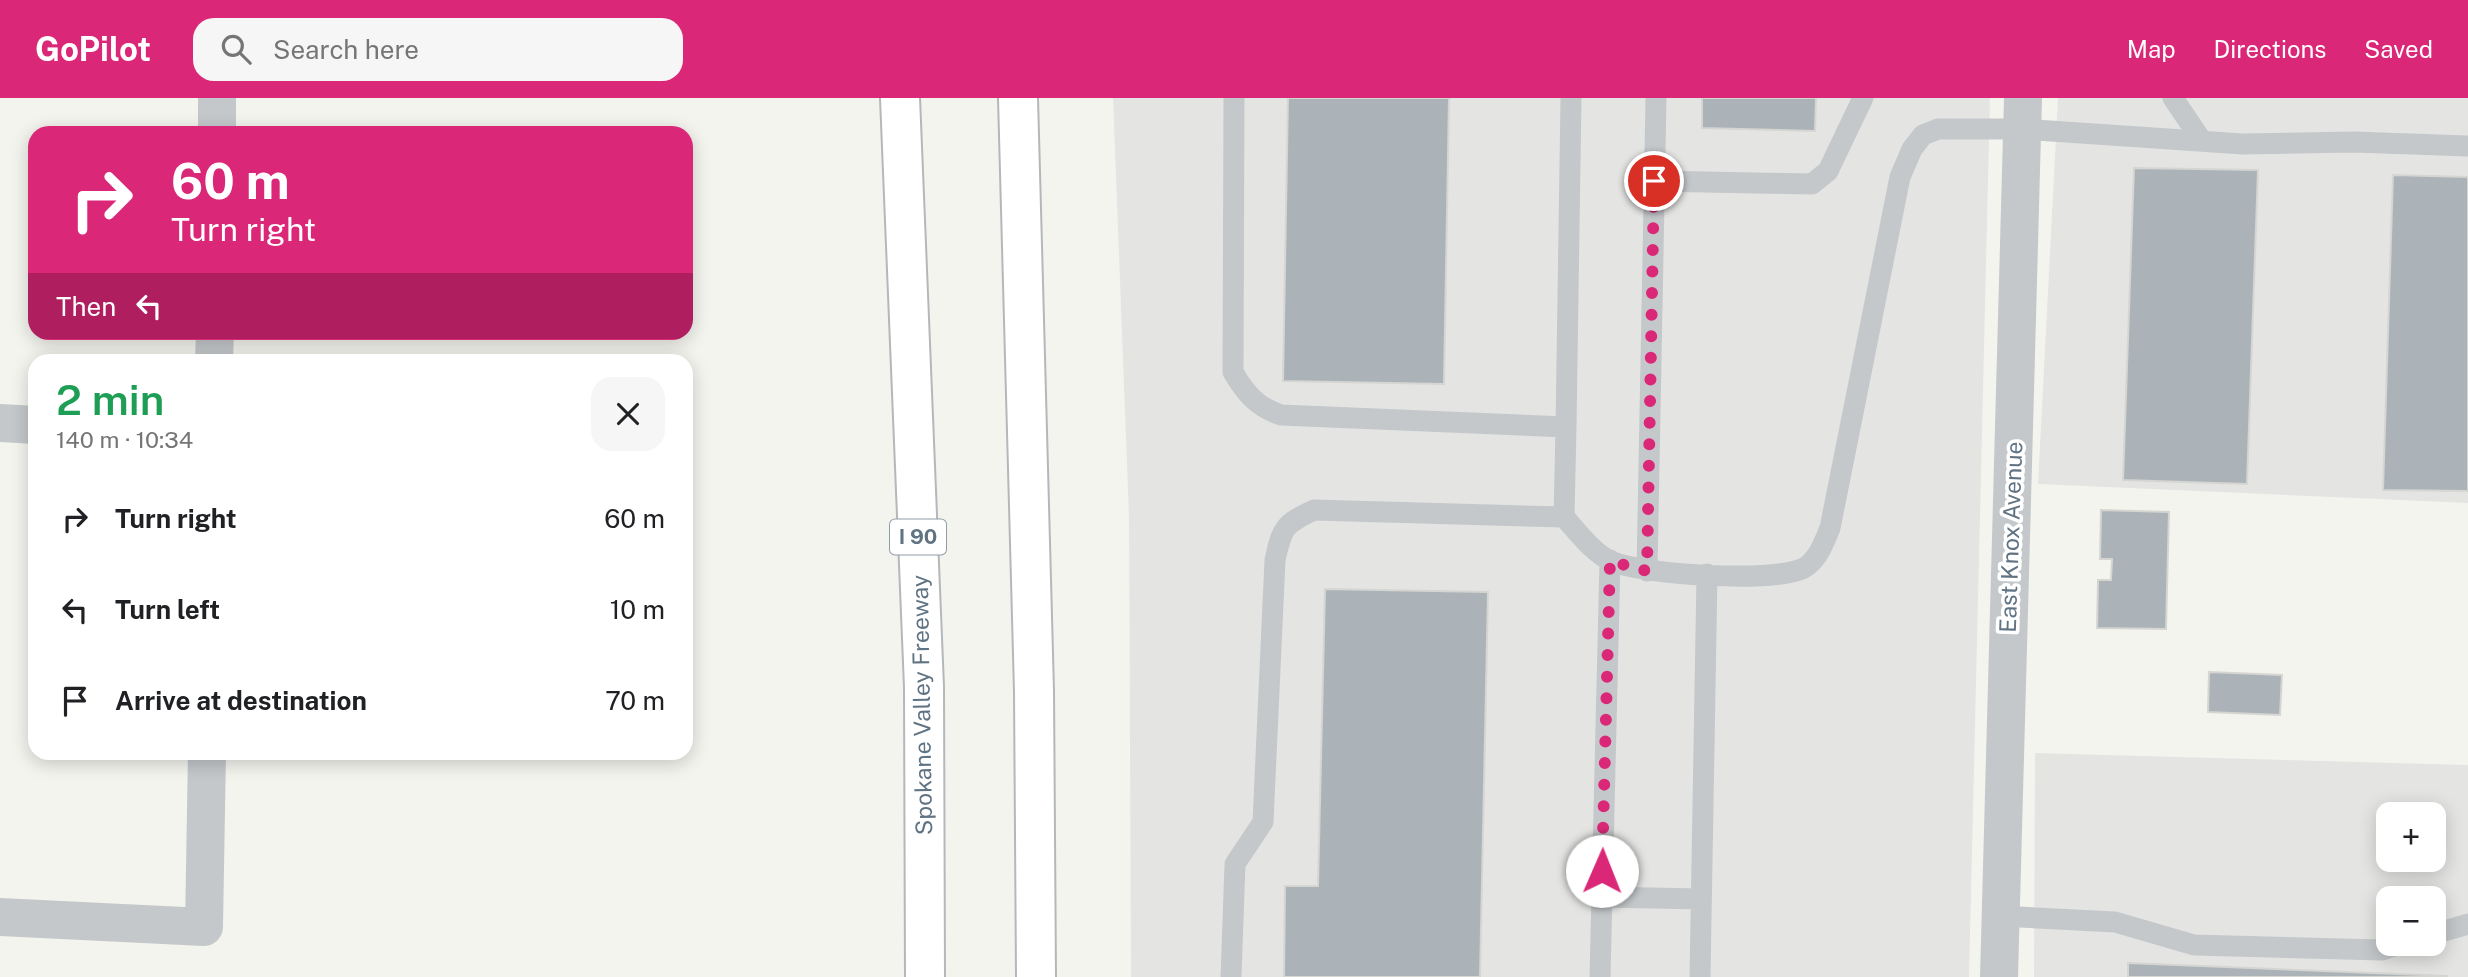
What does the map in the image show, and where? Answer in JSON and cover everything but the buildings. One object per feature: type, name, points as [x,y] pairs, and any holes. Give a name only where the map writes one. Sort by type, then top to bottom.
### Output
[{"type":"highway","name":"Spokane Valley Freeway","points":[[900,98],[924,687],[925,977]]},
{"type":"highway","points":[[1017,98],[1034,691],[1036,977]]},
{"type":"street","points":[[217,98],[217,126]]},
{"type":"street","name":"East Knox Avenue","points":[[1999,977],[2023,113]]},
{"type":"street","points":[[0,423],[28,425]]},
{"type":"street","points":[[0,917],[204,927],[207,760]]},
{"type":"lane","points":[[1234,98],[1233,372],[1244,391],[1261,409],[1281,415],[1566,426]]},
{"type":"lane","points":[[1564,517],[1571,98]]},
{"type":"lane","points":[[1647,571],[1656,98]]},
{"type":"lane","points":[[1654,181],[1812,184],[1828,171],[1863,98]]},
{"type":"lane","points":[[2173,98],[2202,141]]},
{"type":"lane","points":[[1231,977],[1235,864],[1263,822],[1275,560],[1282,531],[1292,520],[1314,510],[1564,517],[1610,561],[1647,571],[1781,575],[1804,567],[1819,553],[1830,528],[1900,177],[1912,149],[1923,135],[1938,129],[2023,113],[2202,141],[2242,144],[2354,142],[2468,146]]},
{"type":"lane","points":[[1600,977],[1610,561]]},
{"type":"lane","points":[[1700,977],[1707,574]]},
{"type":"lane","points":[[1602,897],[1701,899]]},
{"type":"lane","points":[[2000,916],[2115,922],[2194,944],[2376,950]]},
{"type":"lane","points":[[2446,930],[2468,924]]},
{"type":"shaded area","points":[[1113,98],[1990,98],[1969,977],[1131,977],[1129,517]]},
{"type":"shaded area","points":[[2058,98],[2468,98],[2468,503],[2038,484]]},
{"type":"shaded area","points":[[2035,753],[2468,765],[2468,977],[2034,977]]},
{"type":"route","points":[[1602,871],[1610,561],[1647,571],[1654,181]]}]
